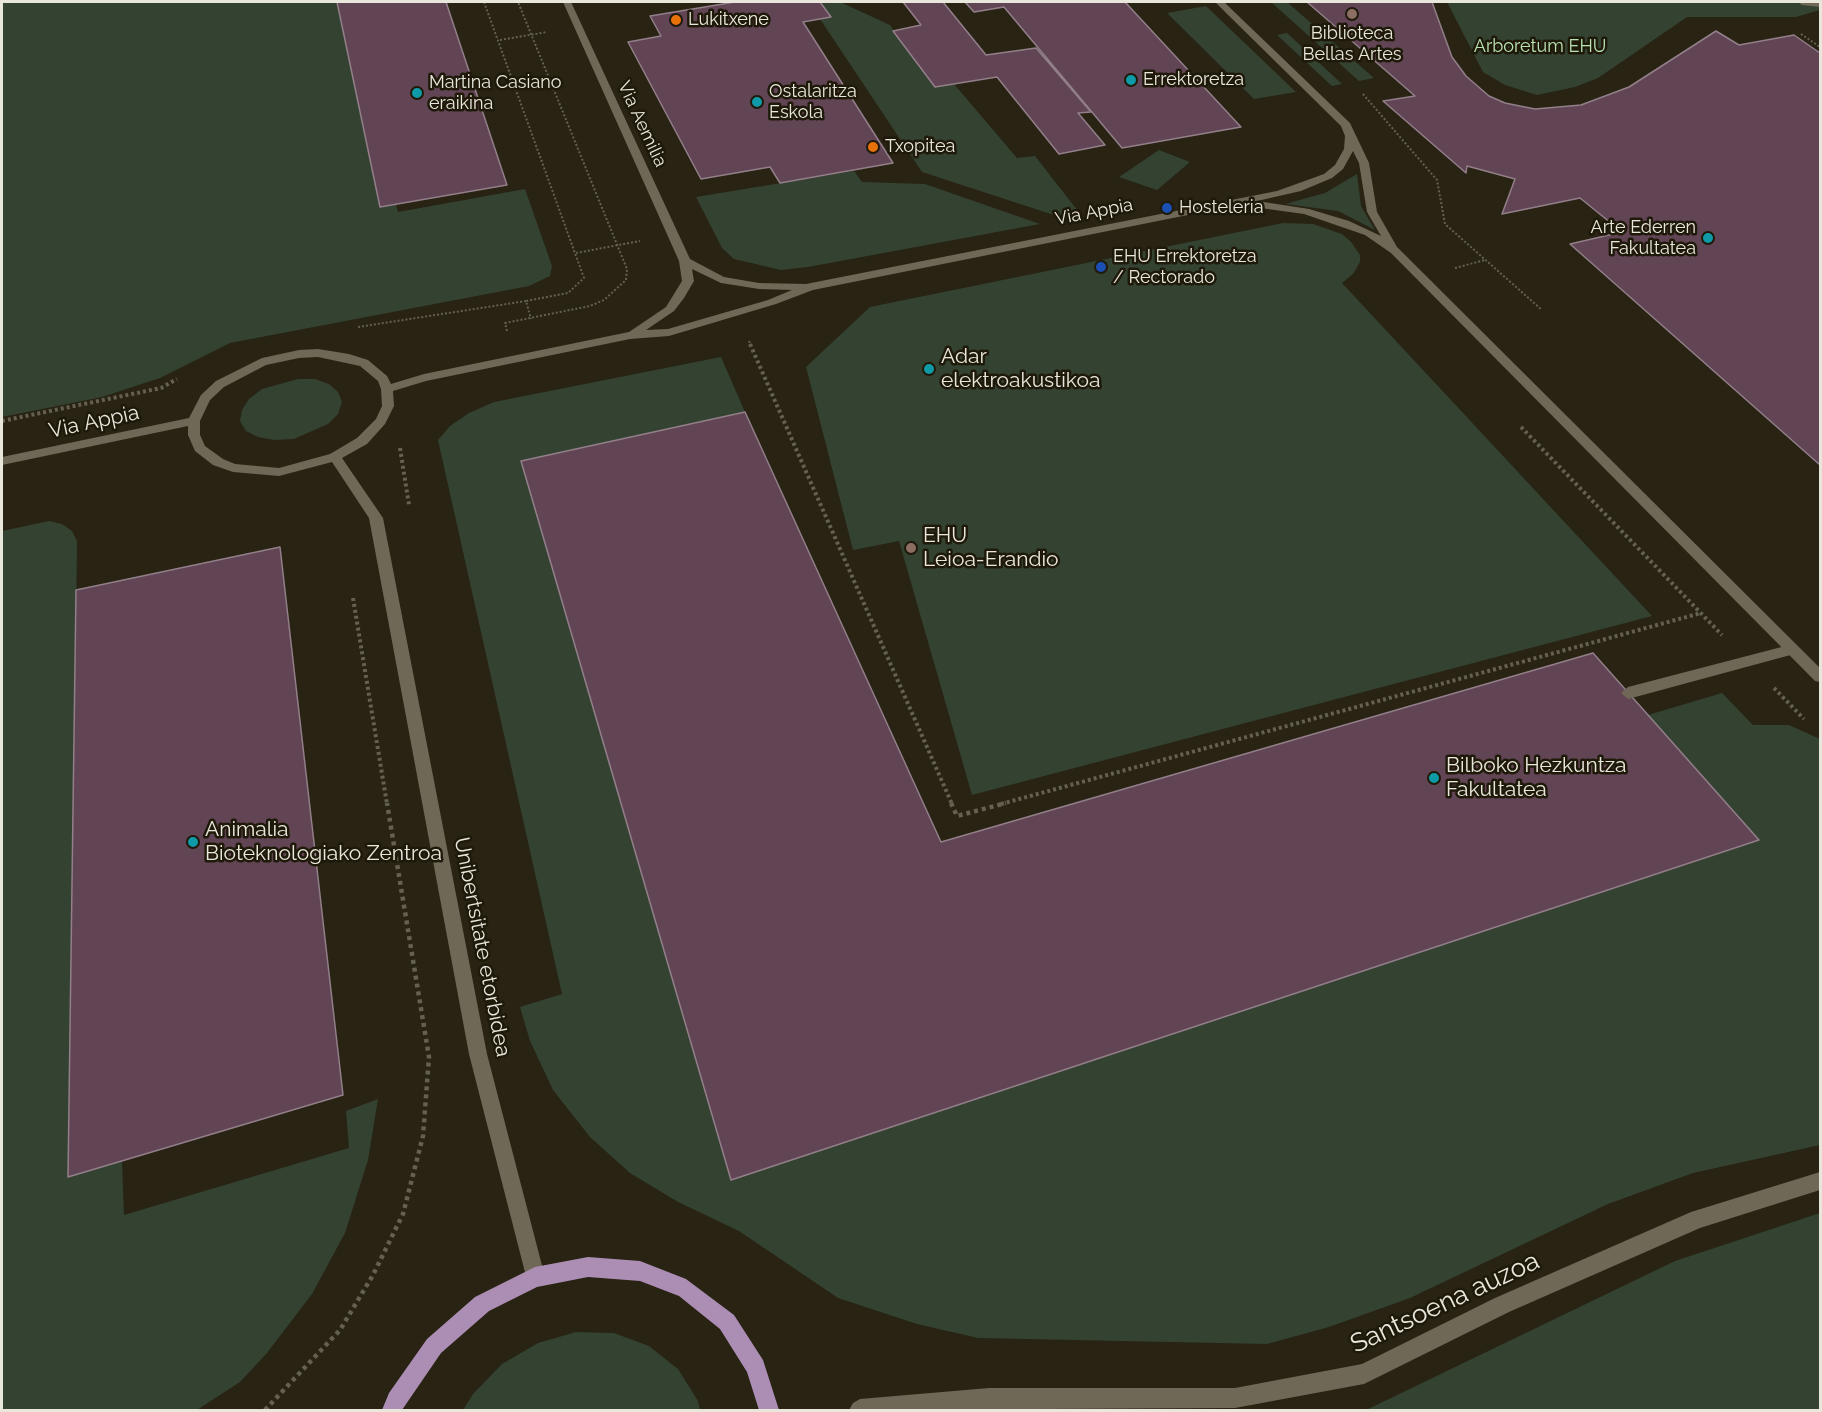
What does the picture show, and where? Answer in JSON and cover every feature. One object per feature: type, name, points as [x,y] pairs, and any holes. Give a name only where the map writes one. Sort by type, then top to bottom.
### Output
[{"type":"main road","points":[[392,1410],[396,1400],[434,1346],[482,1304],[535,1277],[588,1267],[640,1271],[686,1290],[728,1322],[756,1367],[769,1410]]},
{"type":"street","name":"Via Aemilia","points":[[567,2],[685,261],[688,281],[680,296],[670,309],[630,335]]},
{"type":"street","points":[[1219,2],[1346,125],[1364,163],[1372,212],[1395,251]]},
{"type":"street","points":[[1802,2],[1821,4]]},
{"type":"street","name":"Via Appia","points":[[810,287],[1297,189],[1328,176],[1346,156],[1350,136]]},
{"type":"street","points":[[1235,202],[1280,206],[1319,214],[1369,233],[1395,251],[1821,677]]},
{"type":"street","points":[[685,261],[720,280],[759,286],[810,287]]},
{"type":"street","points":[[387,388],[424,378],[630,335],[669,332],[772,302],[810,287]]},
{"type":"street","points":[[299,354],[334,355],[364,363],[376,371],[387,388],[388,406],[381,421],[362,441],[335,457],[305,467],[279,472],[233,468],[218,462],[200,448],[194,435],[194,421],[205,398],[220,384],[262,362],[299,354]]},
{"type":"street","name":"Via Appia","points":[[2,461],[194,421]]},
{"type":"street","name":"Unibertsitate etorbidea","points":[[335,457],[376,518],[478,1054],[535,1277]]},
{"type":"street","points":[[1628,693],[1793,649]]},
{"type":"street","name":"Santsoena auzoa","points":[[860,1410],[989,1398],[1235,1398],[1365,1374],[1502,1305],[1698,1219],[1821,1181]]},
{"type":"path","points":[[484,2],[500,40],[584,278],[582,283],[568,293],[526,300],[541,354]]},
{"type":"path","points":[[515,359],[505,323],[590,306],[618,290],[626,280],[627,269],[518,2]]},
{"type":"path","points":[[500,40],[553,31]]},
{"type":"path","points":[[1798,32],[1821,47]]},
{"type":"path","points":[[1361,92],[1437,180],[1445,224],[1542,310]]},
{"type":"path","points":[[576,253],[645,240]]},
{"type":"path","points":[[758,335],[748,339],[957,816],[1701,613]]},
{"type":"path","points":[[1513,419],[1804,719]]},
{"type":"path","points":[[402,442],[402,470],[411,516]]},
{"type":"path","points":[[265,1410],[340,1330],[374,1275],[403,1214],[423,1136],[429,1057],[352,589]]},
{"type":"green space","points":[[2,2],[346,2],[398,212],[525,189],[552,266],[550,276],[529,286],[230,343],[160,378],[102,397],[2,417]]},
{"type":"green space","points":[[820,2],[840,2],[890,25],[935,87],[954,84],[1017,158],[1035,156],[1081,215],[1063,218],[922,172],[820,19],[831,17]]},
{"type":"green space","points":[[1271,2],[1287,2],[1374,78],[1359,81]]},
{"type":"green space","name":"Arboretum EHU","points":[[1447,2],[1820,2],[1820,10],[1796,17],[1687,17],[1598,78],[1575,87],[1537,95],[1505,85],[1483,72]]},
{"type":"green space","points":[[1206,6],[1296,92],[1254,99],[1167,13]]},
{"type":"green space","points":[[1287,33],[1342,84],[1332,86],[1277,35]]},
{"type":"green space","points":[[1159,150],[1190,162],[1157,190],[1119,177]]},
{"type":"green space","points":[[854,171],[862,182],[925,184],[1040,224],[781,270],[734,259],[722,248],[696,197]]},
{"type":"green space","points":[[1357,174],[1361,206],[1375,230],[1338,211],[1285,204],[1325,193]]},
{"type":"green space","points":[[1283,223],[1313,224],[1342,234],[1351,242],[1360,255],[1360,262],[1353,274],[1342,283],[1652,616],[972,795],[899,541],[853,550],[806,367],[870,307]]},
{"type":"green space","points":[[721,357],[745,412],[522,461],[731,1180],[1758,841],[1648,715],[1722,693],[1753,725],[1789,725],[1820,739],[1820,1145],[1693,1173],[1608,1204],[1410,1298],[1329,1327],[1267,1344],[978,1338],[917,1324],[838,1298],[739,1231],[678,1202],[630,1173],[590,1137],[553,1090],[530,1041],[520,1007],[562,994],[438,440],[450,426],[469,413],[494,402]]},
{"type":"green space","points":[[298,379],[315,379],[329,384],[338,392],[342,402],[338,414],[328,424],[294,439],[274,440],[258,437],[246,431],[240,421],[242,410],[249,399],[262,389]]},
{"type":"green space","points":[[49,521],[62,524],[72,531],[77,541],[69,1176],[122,1161],[124,1215],[349,1148],[346,1111],[378,1099],[368,1160],[345,1233],[312,1294],[267,1353],[240,1382],[197,1410],[2,1410],[2,531]]},
{"type":"green space","points":[[1820,1213],[1820,1410],[1366,1410],[1675,1261]]},
{"type":"green space","points":[[576,1332],[614,1333],[649,1346],[678,1369],[698,1401],[700,1410],[463,1410],[473,1394],[502,1364],[538,1343]]},
{"type":"building","name":"Martina Casiano eraikina","points":[[337,2],[446,2],[507,185],[380,207]]},
{"type":"building","name":"Ostalaritza Eskola","points":[[735,2],[820,2],[831,17],[803,22],[893,163],[780,183],[770,167],[701,179],[628,42],[661,36],[650,16]]},
{"type":"building","points":[[903,2],[943,2],[986,55],[1036,48],[1091,112],[1078,113],[1105,145],[1059,154],[997,77],[935,87],[893,31],[921,25]]},
{"type":"building","name":"Errektoretza","points":[[965,2],[1125,2],[1241,127],[1122,148],[1004,7],[974,12]]},
{"type":"building","name":"Arte Ederren Fakultatea","points":[[1307,2],[1432,2],[1452,57],[1466,76],[1489,96],[1505,103],[1535,109],[1581,105],[1629,87],[1716,31],[1739,45],[1794,35],[1820,53],[1820,465],[1570,244],[1622,232],[1580,198],[1502,214],[1515,179],[1467,166],[1466,173],[1383,101],[1415,96]]},
{"type":"building","name":"Bilboko Hezkuntza Fakultatea","points":[[745,412],[941,842],[1593,653],[1759,840],[731,1180],[521,461]]},
{"type":"building","name":"Animalia Bioteknologiako Zentroa","points":[[280,547],[343,1095],[68,1177],[76,590]]},
{"type":"place","name":"Biblioteca Bellas Artes","points":[[1352,14]]},
{"type":"place","name":"Lukitxene","points":[[676,20]]},
{"type":"place","name":"Errektoretza","points":[[1131,80]]},
{"type":"place","name":"Martina Casiano eraikina","points":[[417,93]]},
{"type":"place","name":"Ostalaritza Eskola","points":[[757,102]]},
{"type":"place","name":"Txopitea","points":[[873,147]]},
{"type":"place","name":"Hosteleria","points":[[1167,208]]},
{"type":"place","name":"Arte Ederren Fakultatea","points":[[1708,238]]},
{"type":"place","name":"EHU Errektoretza / Rectorado","points":[[1101,267]]},
{"type":"place","name":"Adar elektroakustikoa","points":[[929,369]]},
{"type":"place","name":"EHU Leioa-Erandio","points":[[911,548]]},
{"type":"place","name":"Bilboko Hezkuntza Fakultatea","points":[[1434,778]]},
{"type":"place","name":"Animalia Bioteknologiako Zentroa","points":[[193,842]]}]
